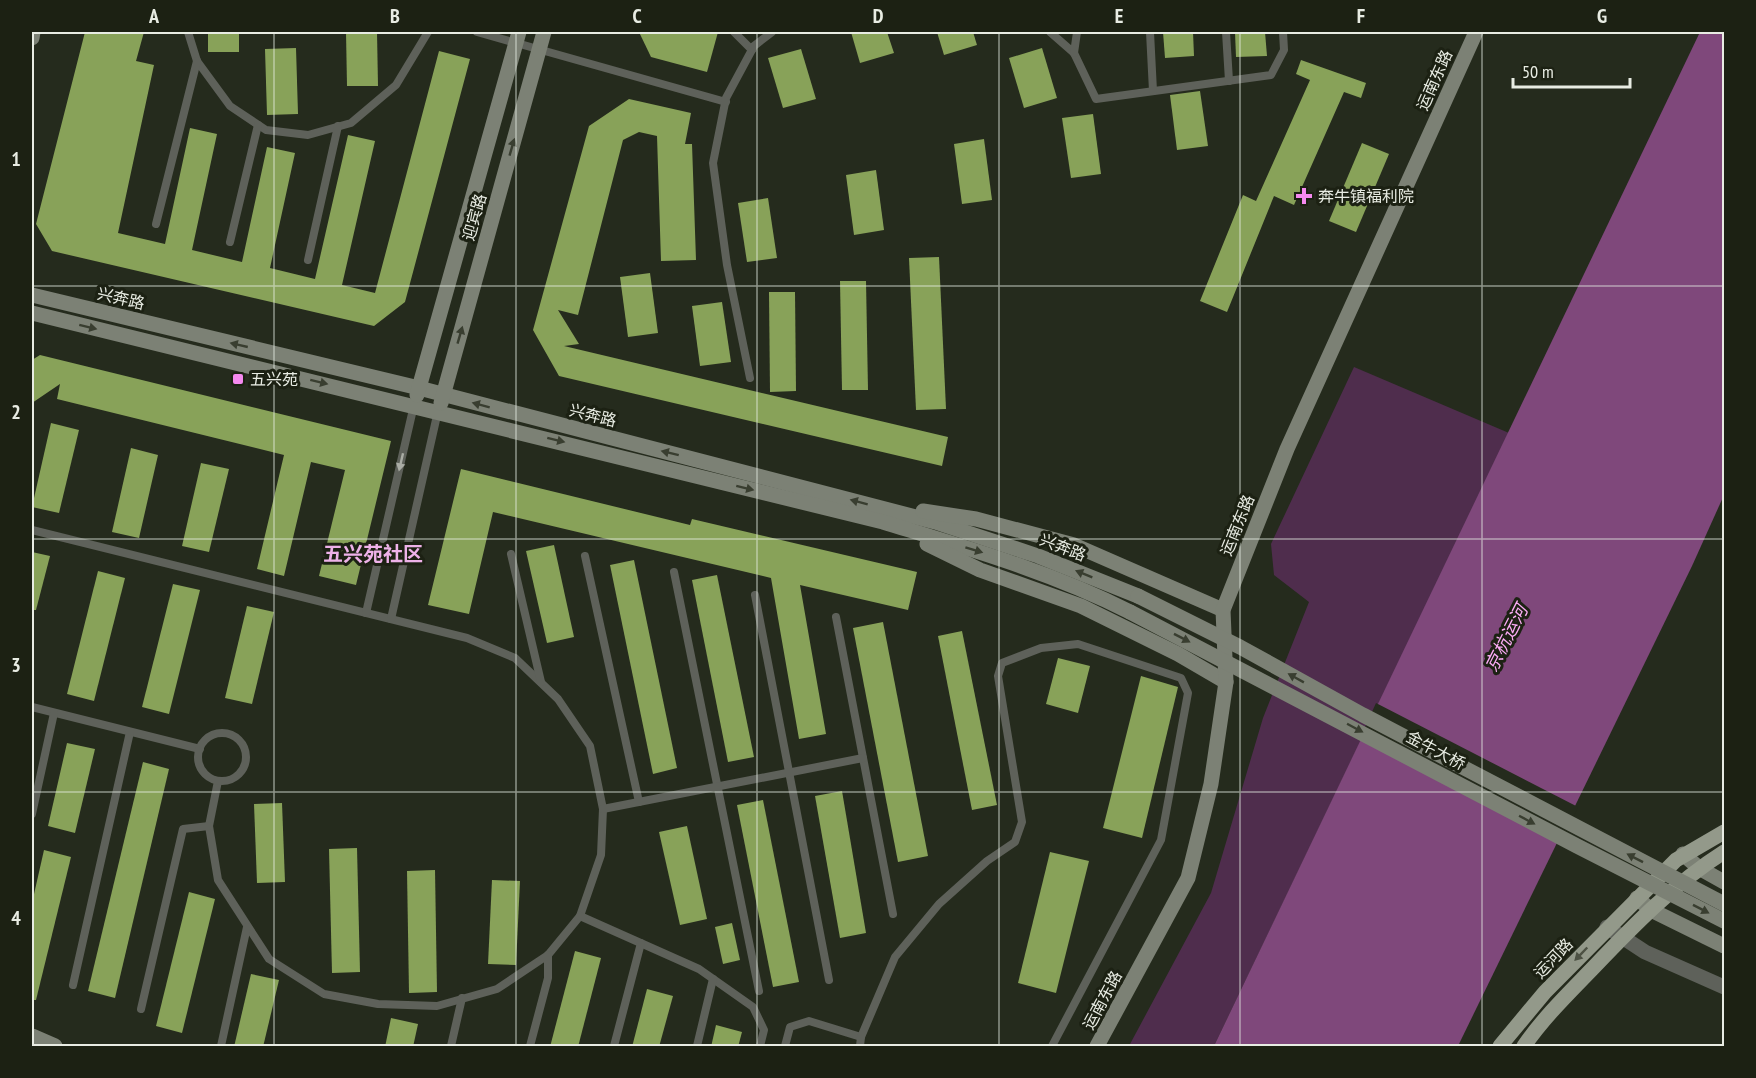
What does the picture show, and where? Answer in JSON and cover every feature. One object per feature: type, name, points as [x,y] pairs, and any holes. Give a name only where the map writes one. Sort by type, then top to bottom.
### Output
[{"type":"main road","points":[[32,38],[33,32]]},
{"type":"main road","name":"迎宾路","points":[[438,411],[544,32]]},
{"type":"main road","name":"运南东路","points":[[1097,1047],[1188,878],[1211,784],[1226,682],[1223,610],[1287,449],[1476,32]]},
{"type":"main road","name":"迎宾路","points":[[414,405],[517,38]]},
{"type":"main road","name":"兴奔路","points":[[32,296],[443,394],[1038,556],[1138,596]]},
{"type":"main road","points":[[32,313],[884,515],[980,570],[1081,606],[1178,654],[1226,682]]},
{"type":"main road","points":[[884,515],[923,511],[976,519],[1074,545],[1223,610]]},
{"type":"main road","name":"金牛大桥","points":[[884,515],[1082,587],[1576,846],[1725,921]]},
{"type":"main road","name":"金牛大桥","points":[[1138,596],[1240,647],[1384,726],[1725,904]]},
{"type":"main road","name":"运河路","points":[[1500,1047],[1545,992],[1607,927],[1683,854],[1725,832]]},
{"type":"main road","points":[[1524,1047],[1541,1022],[1622,938],[1703,866],[1725,852]]},
{"type":"main road","points":[[1683,854],[1725,882]]},
{"type":"main road","points":[[1703,866],[1725,873]]},
{"type":"main road","points":[[1637,898],[1725,946]]},
{"type":"main road","points":[[1654,908],[1725,939]]},
{"type":"main road","points":[[32,1036],[55,1047]]},
{"type":"street","points":[[1607,927],[1645,952],[1725,987]]},
{"type":"lane","points":[[188,32],[197,61],[230,106],[266,130],[308,135],[351,123],[396,85],[428,32]]},
{"type":"lane","points":[[477,32],[517,38],[539,50],[726,102]]},
{"type":"lane","points":[[734,32],[752,50]]},
{"type":"lane","points":[[750,378],[727,265],[713,163],[726,102],[752,50],[772,32]]},
{"type":"lane","points":[[1050,32],[1074,53],[1096,99],[1271,75],[1284,50],[1283,32]]},
{"type":"lane","points":[[1074,53],[1077,32]]},
{"type":"lane","points":[[1150,32],[1153,91]]},
{"type":"lane","points":[[1226,32],[1229,81]]},
{"type":"lane","points":[[156,224],[197,61]]},
{"type":"lane","points":[[230,242],[258,125]]},
{"type":"lane","points":[[308,260],[338,126]]},
{"type":"lane","points":[[366,613],[414,405]]},
{"type":"lane","points":[[391,619],[438,411]]},
{"type":"lane","points":[[32,530],[467,638],[515,658],[558,699],[590,746],[603,809],[601,855],[580,916],[548,955],[497,989],[437,1006],[378,1004],[324,994],[268,958],[218,880],[209,826],[218,781]]},
{"type":"lane","points":[[511,554],[541,682]]},
{"type":"lane","points":[[585,556],[639,802]]},
{"type":"lane","points":[[674,572],[759,990]]},
{"type":"lane","points":[[755,595],[829,980]]},
{"type":"lane","points":[[836,616],[893,914]]},
{"type":"lane","points":[[785,1047],[790,1027],[809,1021],[861,1042],[895,957],[939,904],[987,861],[1015,842],[1023,822],[998,676],[1002,663],[1041,648],[1078,644],[1181,678],[1188,693],[1161,840],[1052,1047]]},
{"type":"lane","points":[[32,707],[200,749]]},
{"type":"lane","points":[[32,813],[54,713]]},
{"type":"lane","points":[[73,986],[130,732]]},
{"type":"lane","points":[[218,734],[233,736],[243,746],[246,753],[243,768],[233,779],[218,781],[204,772],[198,757],[200,749],[204,742],[218,734]]},
{"type":"lane","points":[[603,809],[863,758]]},
{"type":"lane","points":[[141,1009],[183,829],[209,826]]},
{"type":"lane","points":[[580,916],[699,969],[753,1007],[764,1030],[760,1047]]},
{"type":"lane","points":[[221,1047],[247,927]]},
{"type":"lane","points":[[614,1047],[641,943]]},
{"type":"lane","points":[[530,1047],[548,978],[548,955]]},
{"type":"lane","points":[[697,1047],[713,979]]},
{"type":"lane","points":[[451,1047],[462,998]]},
{"type":"shaded area","points":[[1354,367],[1509,433],[1214,1046],[1129,1046],[1211,893],[1263,718],[1309,602],[1274,575],[1271,544]]},
{"type":"water","name":"京杭运河","points":[[1700,32],[1724,32],[1724,495],[1692,566],[1458,1046],[1214,1046]]},
{"type":"pier","points":[[1376,703],[1578,807],[1561,842],[1360,738]]},
{"type":"building","points":[[85,32],[144,32],[136,61],[154,65],[118,233],[165,244],[190,128],[217,134],[192,250],[242,262],[267,147],[295,153],[270,268],[315,279],[348,135],[375,141],[342,285],[375,293],[439,51],[470,59],[405,302],[374,326],[52,251],[36,224]]},
{"type":"building","points":[[208,32],[239,32],[239,52],[208,52]]},
{"type":"building","points":[[346,32],[377,32],[378,86],[347,86]]},
{"type":"building","points":[[639,32],[718,32],[707,72],[651,57]]},
{"type":"building","points":[[851,32],[887,32],[894,53],[860,63]]},
{"type":"building","points":[[937,32],[973,32],[977,45],[944,55]]},
{"type":"building","points":[[1163,32],[1193,32],[1194,56],[1165,58]]},
{"type":"building","points":[[1235,32],[1265,32],[1267,56],[1236,57]]},
{"type":"building","points":[[296,48],[298,114],[267,115],[265,49]]},
{"type":"building","points":[[1042,48],[1057,98],[1024,108],[1009,58]]},
{"type":"building","points":[[801,49],[816,99],[783,108],[768,58]]},
{"type":"building","points":[[1301,60],[1366,83],[1361,98],[1344,92],[1294,205],[1274,196],[1227,312],[1200,301],[1243,195],[1256,201],[1310,80],[1296,74]]},
{"type":"building","points":[[1200,91],[1208,146],[1177,150],[1170,95]]},
{"type":"building","points":[[629,99],[691,113],[685,144],[692,144],[696,260],[661,261],[657,136],[639,132],[623,140],[578,315],[558,310],[579,344],[564,346],[948,437],[942,466],[559,376],[533,330],[589,126]]},
{"type":"building","points":[[1093,114],[1101,174],[1071,178],[1062,118]]},
{"type":"building","points":[[984,139],[992,200],[962,204],[954,144]]},
{"type":"building","points":[[1362,143],[1389,154],[1356,232],[1329,221]]},
{"type":"building","points":[[876,170],[884,230],[854,235],[846,175]]},
{"type":"building","points":[[768,198],[777,258],[747,262],[738,203]]},
{"type":"building","points":[[939,257],[946,409],[916,410],[909,258]]},
{"type":"building","points":[[650,273],[658,333],[628,337],[620,277]]},
{"type":"building","points":[[840,281],[866,281],[868,390],[842,390]]},
{"type":"building","points":[[769,292],[795,292],[796,391],[770,392]]},
{"type":"building","points":[[722,302],[731,362],[700,366],[692,306]]},
{"type":"building","points":[[40,355],[391,441],[356,585],[319,576],[345,470],[311,462],[284,576],[257,569],[284,455],[57,399],[60,384],[32,403],[32,360]]},
{"type":"building","points":[[51,423],[79,430],[59,513],[32,507]]},
{"type":"building","points":[[131,448],[158,455],[139,538],[112,532]]},
{"type":"building","points":[[201,463],[229,469],[209,552],[182,546]]},
{"type":"building","points":[[461,469],[690,525],[692,519],[917,572],[908,610],[800,585],[826,734],[799,739],[771,578],[493,512],[469,614],[428,605]]},
{"type":"building","points":[[554,545],[574,637],[547,643],[526,551]]},
{"type":"building","points":[[32,552],[50,556],[36,610],[32,610]]},
{"type":"building","points":[[634,560],[677,768],[653,774],[610,565]]},
{"type":"building","points":[[98,571],[125,578],[94,701],[67,694]]},
{"type":"building","points":[[717,575],[754,757],[728,762],[692,580]]},
{"type":"building","points":[[173,584],[200,590],[169,714],[142,707]]},
{"type":"building","points":[[247,606],[274,612],[252,704],[225,698]]},
{"type":"building","points":[[883,622],[928,856],[898,862],[853,628]]},
{"type":"building","points":[[962,631],[997,805],[972,810],[938,636]]},
{"type":"building","points":[[1058,658],[1090,666],[1078,713],[1046,704]]},
{"type":"building","points":[[1141,676],[1178,687],[1142,838],[1103,828]]},
{"type":"building","points":[[67,743],[95,749],[75,833],[48,826]]},
{"type":"building","points":[[143,762],[169,769],[115,998],[88,991]]},
{"type":"building","points":[[842,791],[866,933],[840,938],[815,796]]},
{"type":"building","points":[[763,800],[799,982],[773,987],[737,805]]},
{"type":"building","points":[[282,803],[285,882],[257,883],[254,804]]},
{"type":"building","points":[[687,826],[707,919],[680,925],[659,832]]},
{"type":"building","points":[[357,848],[360,972],[332,973],[329,849]]},
{"type":"building","points":[[44,850],[71,857],[36,1000],[32,1000],[32,903]]},
{"type":"building","points":[[1050,852],[1089,861],[1056,993],[1018,983]]},
{"type":"building","points":[[435,870],[437,992],[409,993],[407,871]]},
{"type":"building","points":[[492,880],[520,881],[516,965],[488,964]]},
{"type":"building","points":[[189,892],[215,899],[182,1033],[156,1026]]},
{"type":"building","points":[[732,923],[740,960],[723,964],[715,927]]},
{"type":"building","points":[[575,951],[601,958],[578,1047],[550,1047]]},
{"type":"building","points":[[251,974],[279,980],[263,1047],[234,1047]]},
{"type":"building","points":[[647,989],[673,996],[659,1047],[632,1047]]},
{"type":"building","points":[[391,1018],[418,1024],[413,1047],[385,1047]]},
{"type":"building","points":[[716,1025],[742,1032],[738,1047],[711,1047]]},
{"type":"place","name":"奔牛镇福利院","points":[[1304,196]]},
{"type":"place","name":"五兴苑","points":[[238,379]]},
{"type":"district","name":"五兴苑社区","points":[[373,554]]}]
